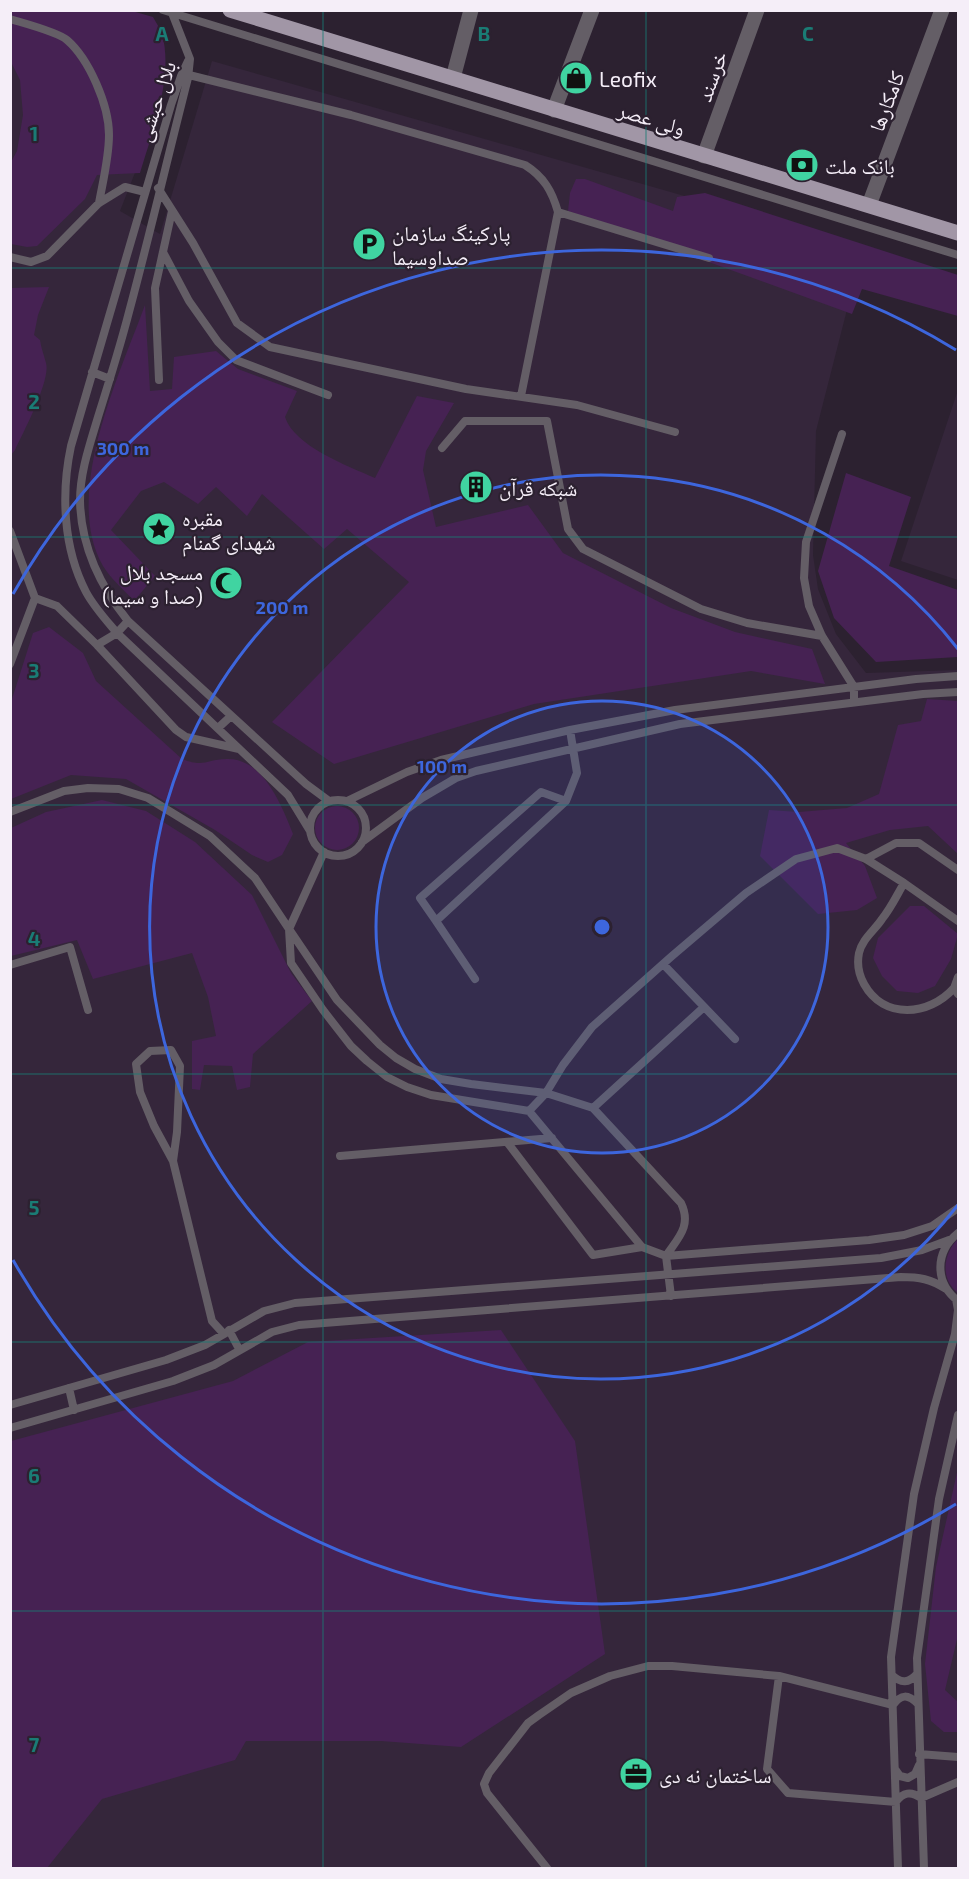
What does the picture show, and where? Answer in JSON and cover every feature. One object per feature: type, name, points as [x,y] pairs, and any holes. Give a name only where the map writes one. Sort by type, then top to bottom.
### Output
[{"type":"main road","name":"ولی عصر","points":[[236,11],[958,234]]},
{"type":"street","points":[[453,78],[471,10]]},
{"type":"street","points":[[554,110],[592,10]]},
{"type":"street","name":"خرسند","points":[[704,156],[757,10]]},
{"type":"street","name":"کامکارها","points":[[869,205],[942,10]]},
{"type":"lane","name":"بلال حبشی","points":[[169,11],[189,59],[171,105],[67,464],[65,511],[72,553],[86,593],[102,616],[117,633],[288,795],[310,831]]},
{"type":"lane","points":[[169,11],[958,255]]},
{"type":"lane","points":[[10,19],[65,38],[81,56],[94,78],[107,114],[109,135],[99,203]]},
{"type":"lane","points":[[189,59],[189,75],[129,312],[83,471],[80,501],[82,524],[89,555],[100,580],[128,621],[306,784],[329,801]]},
{"type":"lane","points":[[189,75],[351,115],[525,165],[539,174],[552,191],[558,212],[521,396]]},
{"type":"lane","points":[[152,171],[159,190],[193,243],[237,323],[270,347],[466,388],[577,405],[675,432]]},
{"type":"lane","points":[[10,257],[31,262],[47,256],[99,203],[125,187],[145,192]]},
{"type":"lane","points":[[159,381],[154,288],[172,211]]},
{"type":"lane","points":[[558,212],[709,258]]},
{"type":"lane","points":[[128,251],[143,256]]},
{"type":"lane","points":[[163,252],[189,301],[218,342],[236,360],[328,395]]},
{"type":"lane","points":[[92,372],[110,379]]},
{"type":"lane","points":[[442,448],[465,421],[547,421],[568,529],[584,549],[702,609],[747,623],[822,636]]},
{"type":"lane","points":[[842,434],[806,543],[804,578],[809,606],[822,636],[854,687],[854,702]]},
{"type":"lane","points":[[10,531],[35,598],[10,664]]},
{"type":"lane","points":[[35,598],[57,606],[97,645],[176,730],[186,737],[241,749]]},
{"type":"lane","points":[[97,645],[117,633],[128,621]]},
{"type":"lane","points":[[347,801],[407,772],[441,760],[570,730],[675,710],[916,679],[958,676]]},
{"type":"lane","points":[[362,842],[365,834],[364,818],[360,811],[347,801],[329,801],[315,813],[310,831],[317,846],[332,855],[349,853],[422,798],[456,778],[476,771],[680,724],[923,694],[958,692]]},
{"type":"lane","points":[[218,728],[231,716]]},
{"type":"lane","points":[[436,921],[566,801],[577,773],[570,730]]},
{"type":"lane","points":[[10,812],[64,791],[88,788],[119,789],[148,798],[210,836],[255,878],[336,1000],[396,1058],[415,1069],[441,1079],[546,1094],[593,1108],[681,1203],[686,1213],[683,1232],[666,1256],[671,1296]]},
{"type":"lane","points":[[475,979],[420,898],[541,792],[566,801]]},
{"type":"lane","points":[[866,859],[896,843],[919,843],[958,870]]},
{"type":"lane","points":[[529,1111],[546,1094],[563,1065],[592,1028],[746,893],[796,859],[837,848],[866,859],[958,921]]},
{"type":"lane","points":[[324,852],[289,929],[291,963],[351,1046],[387,1077],[407,1087],[451,1100],[529,1111],[642,1247]]},
{"type":"lane","points":[[904,883],[884,918],[861,944],[858,956],[862,980],[869,993],[887,1007],[904,1010],[937,1004],[956,991],[958,977]]},
{"type":"lane","points":[[10,965],[70,947],[88,1010]]},
{"type":"lane","points":[[663,964],[735,1040]]},
{"type":"lane","points":[[323,1010],[336,1000]]},
{"type":"lane","points":[[593,1108],[704,1007]]},
{"type":"lane","points":[[173,1161],[177,1132],[180,1066],[171,1050],[150,1051],[136,1064],[140,1092],[154,1126],[173,1161],[212,1321],[226,1332],[239,1349]]},
{"type":"lane","points":[[340,1156],[552,1138]]},
{"type":"lane","points":[[507,1142],[593,1255],[642,1247],[666,1256],[869,1240],[904,1235],[932,1226],[958,1208]]},
{"type":"lane","points":[[10,1405],[166,1360],[205,1345],[264,1311],[296,1303],[881,1258],[922,1250],[949,1240],[958,1233]]},
{"type":"lane","points":[[946,1289],[941,1276],[940,1262],[942,1252],[949,1240]]},
{"type":"lane","points":[[10,1428],[173,1381],[214,1365],[272,1332],[299,1325],[901,1277],[919,1277],[934,1281],[957,1300],[958,1310],[955,1334],[934,1408],[914,1494],[891,1657],[898,1869]]},
{"type":"lane","points":[[69,1388],[74,1410]]},
{"type":"lane","points":[[924,1869],[916,1658],[939,1499],[958,1415]]},
{"type":"lane","points":[[546,1869],[487,1793],[484,1784],[489,1773],[528,1723],[571,1693],[610,1676],[648,1666],[672,1666],[779,1676],[893,1705]]},
{"type":"lane","points":[[892,1675],[896,1680],[904,1682],[912,1680],[917,1674]]},
{"type":"lane","points":[[779,1676],[767,1769],[788,1793],[896,1802]]},
{"type":"lane","points":[[893,1705],[898,1698],[904,1696],[912,1697],[918,1704]]},
{"type":"lane","points":[[919,1754],[958,1757]]},
{"type":"lane","points":[[894,1768],[900,1776],[908,1778],[915,1774],[920,1765]]},
{"type":"lane","points":[[921,1798],[958,1782]]},
{"type":"lane","points":[[896,1802],[901,1795],[908,1793],[921,1798]]},
{"type":"shaded area","points":[[88,10],[154,124],[120,211],[160,234],[212,61],[863,247],[816,431],[813,555],[818,589],[836,634],[866,673],[958,670],[958,1868],[11,1868],[10,11]]},
{"type":"shaded area","points":[[11,11],[132,11],[153,17],[162,34],[165,50],[160,104],[140,173],[97,175],[85,199],[37,246],[27,247],[11,244],[11,162],[17,151],[23,115],[20,80],[11,62]]},
{"type":"shaded area","points":[[576,179],[585,179],[673,211],[677,197],[705,193],[958,275],[958,316],[862,289],[852,314],[568,211],[570,193]]},
{"type":"shaded area","points":[[49,287],[38,315],[34,335],[40,340],[46,363],[44,381],[30,419],[11,455],[11,288]]},
{"type":"shaded area","points":[[145,305],[150,391],[172,389],[174,357],[216,351],[238,369],[297,391],[285,417],[290,427],[310,446],[323,454],[375,478],[417,396],[454,403],[426,451],[423,470],[436,527],[528,505],[563,553],[671,608],[735,632],[812,649],[825,684],[751,671],[534,704],[334,764],[272,722],[409,582],[347,529],[324,549],[262,494],[247,516],[216,487],[198,504],[164,482],[141,491],[111,530],[155,576],[134,601],[103,566],[92,537],[89,505],[91,471],[109,400]]},
{"type":"shaded area","points":[[958,390],[958,580],[901,561]]},
{"type":"shaded area","points":[[846,473],[911,497],[889,566],[958,590],[958,657],[876,662],[834,618],[818,571]]},
{"type":"shaded area","points":[[49,627],[83,653],[96,681],[182,759],[196,763],[220,759],[240,761],[251,766],[261,775],[277,798],[293,834],[282,855],[268,862],[252,855],[215,830],[126,779],[71,775],[11,799],[11,702],[33,633]]},
{"type":"shaded area","points":[[927,699],[958,701],[958,854],[928,826],[890,830],[846,843],[865,866],[877,898],[857,910],[818,914],[760,856],[769,810],[799,812],[847,808],[879,794],[898,725],[921,721]]},
{"type":"shaded area","points":[[102,800],[146,811],[195,842],[252,895],[291,973],[312,1001],[253,1054],[250,1087],[237,1090],[232,1066],[204,1065],[200,1090],[192,1089],[192,1041],[216,1036],[208,997],[192,953],[93,979],[77,940],[11,956],[11,828],[46,812]]},
{"type":"shaded area","points":[[337,806],[352,813],[359,828],[352,843],[337,850],[322,843],[315,828],[322,813]]},
{"type":"shaded area","points":[[910,906],[924,906],[958,934],[951,959],[935,986],[918,993],[897,991],[882,976],[873,958],[878,938]]},
{"type":"shaded area","points":[[958,1239],[958,1293],[948,1281],[946,1266],[949,1252]]},
{"type":"shaded area","points":[[501,1330],[575,1441],[605,1654],[461,1747],[381,1741],[246,1741],[235,1760],[102,1799],[47,1868],[11,1868],[11,1441],[233,1381],[308,1342]]},
{"type":"shaded area","points":[[958,1468],[958,1635],[945,1690],[958,1702],[958,1732],[944,1732],[931,1721],[925,1664],[936,1567]]},
{"type":"place","name":"Leofix","points":[[576,78]]},
{"type":"place","name":"بانک ملت","points":[[802,165]]},
{"type":"place","name":"پارکینگ سازمان صداوسیما","points":[[369,244]]},
{"type":"place","name":"شبکه قرآن","points":[[476,487]]},
{"type":"place","name":"مقبره شهدای گمنام","points":[[159,529]]},
{"type":"place","name":"مسجد بلال (صدا و سیما)","points":[[226,583]]},
{"type":"place","name":"ساختمان نه دی","points":[[636,1774]]}]
